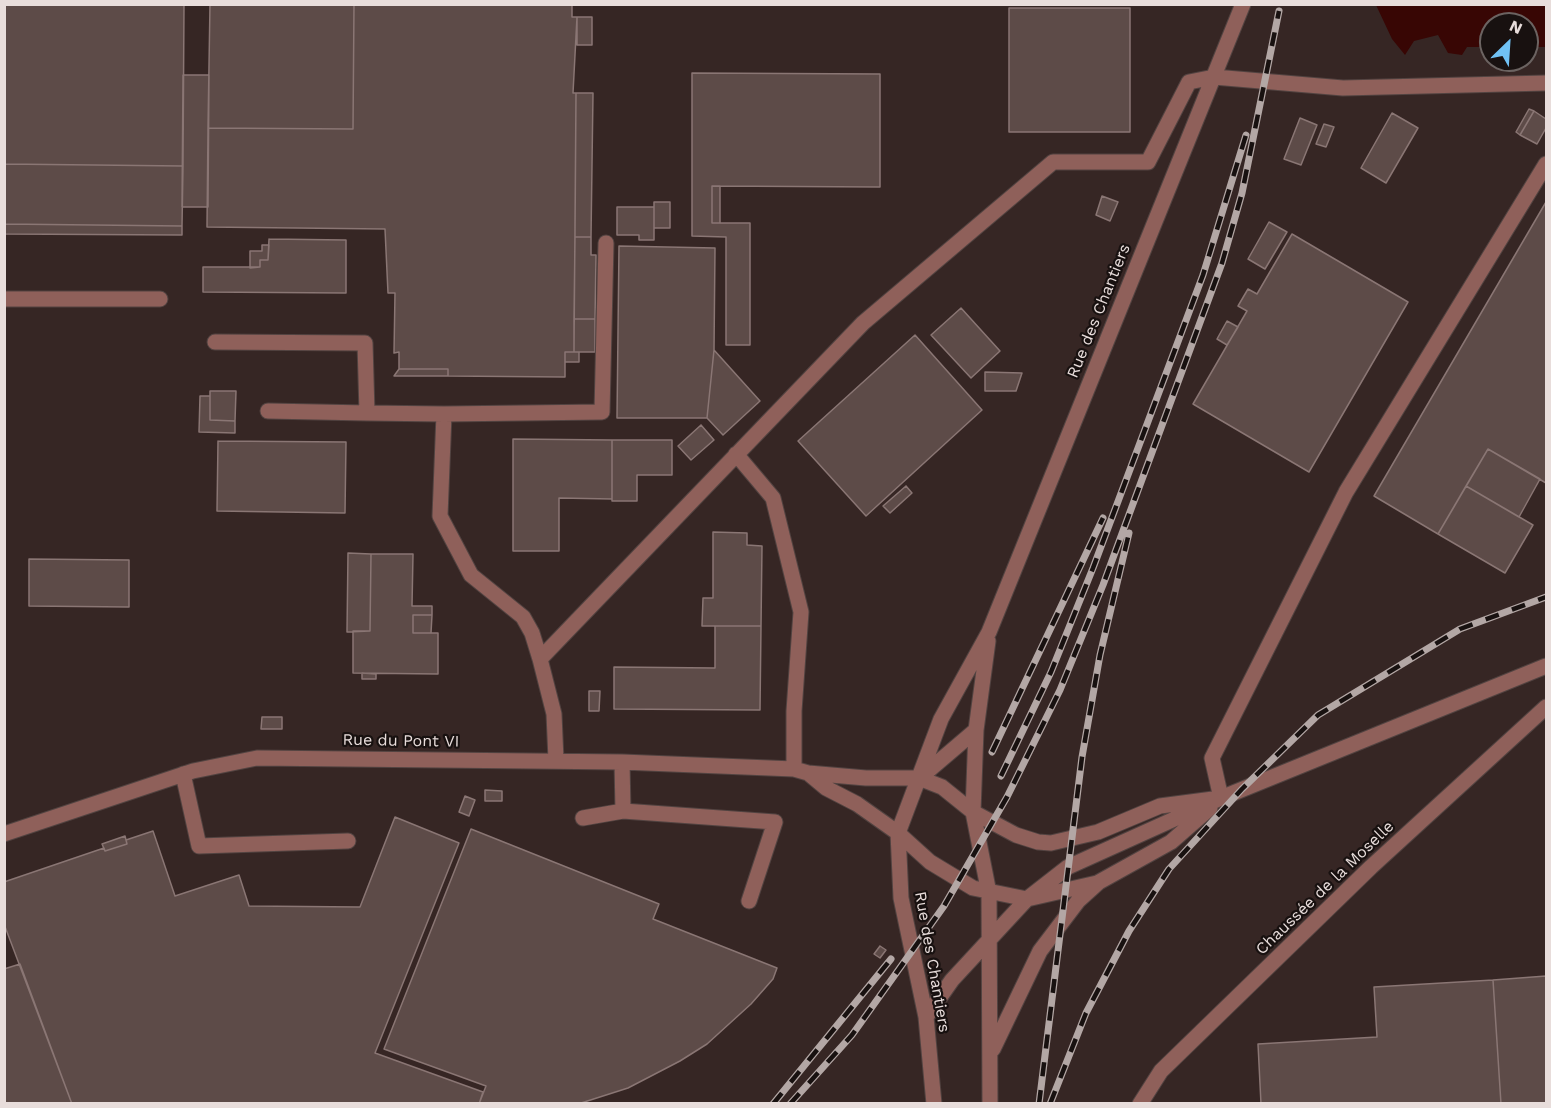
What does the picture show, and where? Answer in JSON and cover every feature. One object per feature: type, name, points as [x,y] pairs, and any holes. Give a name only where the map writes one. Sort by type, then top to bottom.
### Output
[{"type":"street","name":"Rue des Chantiers","points":[[934,1104],[926,1017],[901,898],[898,833],[951,697],[990,632],[1243,4]]},
{"type":"street","points":[[540,659],[863,323],[1053,162],[1148,162],[1189,82],[1214,76],[1343,88],[1546,83]]},
{"type":"street","points":[[1221,798],[1212,758],[1346,492],[1546,164]]},
{"type":"street","points":[[268,411],[444,414],[602,412],[606,243]]},
{"type":"street","points":[[4,299],[160,299]]},
{"type":"street","points":[[215,342],[365,343],[367,413]]},
{"type":"street","points":[[444,414],[440,516],[471,575],[523,617],[532,633],[554,714],[556,760]]},
{"type":"street","points":[[735,454],[773,498],[801,612],[794,711],[801,771],[826,788],[857,804],[898,833],[930,862],[948,874],[988,893],[1027,899],[1099,882],[1171,842],[1221,798]]},
{"type":"street","name":"Rue des Chantiers","points":[[990,632],[976,730],[974,812],[988,893],[990,1104]]},
{"type":"street","points":[[926,1017],[952,980],[1027,899],[1068,867],[1221,798],[1546,666]]},
{"type":"street","name":"Chaussée de la Moselle","points":[[1140,1104],[1161,1071],[1371,867],[1546,707]]},
{"type":"street","points":[[976,730],[920,778],[942,787],[974,812],[1016,835],[1038,843],[1051,843],[1098,832],[1160,806],[1221,798]]},
{"type":"street","name":"Rue du Pont VI","points":[[4,834],[183,774],[257,758],[556,760],[801,771],[866,778],[920,778]]},
{"type":"street","points":[[622,762],[623,811]]},
{"type":"street","points":[[183,774],[199,846],[348,841]]},
{"type":"street","points":[[583,818],[623,811],[774,822],[749,901]]},
{"type":"street","points":[[990,1054],[1040,951],[1062,920],[1099,882]]},
{"type":"shaded area","points":[[1376,5],[1546,5],[1546,47],[1539,47],[1539,12],[1479,12],[1479,47],[1467,47],[1462,55],[1448,53],[1438,35],[1414,41],[1405,55],[1392,39]]},
{"type":"building","points":[[4,4],[184,4],[183,166],[4,164]]},
{"type":"building","points":[[210,4],[354,4],[353,129],[208,128]]},
{"type":"building","points":[[354,4],[572,4],[572,17],[577,17],[573,93],[576,93],[574,352],[565,352],[565,377],[448,376],[448,369],[399,369],[399,352],[394,353],[395,293],[388,293],[385,229],[207,227],[208,128],[353,129]]},
{"type":"building","points":[[1009,8],[1130,8],[1130,132],[1009,132]]},
{"type":"building","points":[[577,17],[592,17],[592,45],[577,45]]},
{"type":"building","points":[[692,73],[880,74],[880,187],[712,186],[712,223],[750,223],[750,345],[726,345],[726,237],[692,236]]},
{"type":"building","points":[[183,75],[209,75],[208,207],[182,207]]},
{"type":"building","points":[[576,93],[593,93],[591,237],[575,237]]},
{"type":"building","points":[[1529,109],[1534,111],[1520,135],[1516,132]]},
{"type":"building","points":[[1534,111],[1546,119],[1546,128],[1537,144],[1520,135]]},
{"type":"building","points":[[1392,113],[1418,128],[1386,183],[1361,168]]},
{"type":"building","points":[[1300,118],[1317,125],[1301,165],[1284,159]]},
{"type":"building","points":[[1324,124],[1334,127],[1326,147],[1316,144]]},
{"type":"building","points":[[4,164],[183,166],[182,226],[4,224]]},
{"type":"building","points":[[712,186],[720,186],[720,223],[712,223]]},
{"type":"building","points":[[1102,196],[1118,202],[1110,221],[1096,215]]},
{"type":"building","points":[[654,202],[670,202],[670,228],[654,228]]},
{"type":"building","points":[[1546,202],[1546,483],[1488,449],[1438,534],[1374,496]]},
{"type":"building","points":[[617,207],[654,207],[654,240],[639,240],[639,235],[617,235]]},
{"type":"building","points":[[1269,222],[1287,232],[1265,269],[1248,259]]},
{"type":"building","points":[[4,224],[182,226],[182,235],[4,234]]},
{"type":"building","points":[[1292,234],[1408,302],[1309,472],[1193,404],[1247,311],[1238,306],[1248,289],[1257,294]]},
{"type":"building","points":[[575,237],[591,237],[591,255],[596,255],[595,319],[574,319]]},
{"type":"building","points":[[269,239],[346,240],[346,293],[203,292],[203,267],[260,267],[260,260],[268,260]]},
{"type":"building","points":[[262,245],[269,245],[268,260],[260,260],[260,267],[250,268],[250,251],[262,251]]},
{"type":"building","points":[[619,246],[715,248],[714,350],[707,418],[617,418]]},
{"type":"building","points":[[961,308],[1000,351],[971,378],[931,335]]},
{"type":"building","points":[[574,319],[595,319],[595,352],[574,352]]},
{"type":"building","points":[[1227,321],[1238,327],[1227,345],[1217,339]]},
{"type":"building","points":[[915,335],[982,410],[866,516],[798,441]]},
{"type":"building","points":[[714,350],[760,401],[723,435],[707,418]]},
{"type":"building","points":[[565,352],[579,352],[579,362],[565,362]]},
{"type":"building","points":[[399,369],[448,369],[448,376],[394,376]]},
{"type":"building","points":[[985,372],[1022,373],[1016,391],[985,391]]},
{"type":"building","points":[[210,391],[236,391],[235,421],[210,420]]},
{"type":"building","points":[[200,396],[210,396],[210,420],[235,421],[235,433],[199,432]]},
{"type":"building","points":[[701,425],[714,440],[691,460],[678,446]]},
{"type":"building","points":[[513,439],[612,440],[612,499],[559,498],[559,551],[513,551]]},
{"type":"building","points":[[612,440],[672,440],[672,475],[637,475],[637,501],[612,501]]},
{"type":"building","points":[[218,441],[346,442],[345,513],[217,511]]},
{"type":"building","points":[[1488,449],[1540,479],[1519,517],[1466,486]]},
{"type":"building","points":[[906,486],[912,493],[890,513],[883,506]]},
{"type":"building","points":[[1466,486],[1533,525],[1505,573],[1438,534]]},
{"type":"building","points":[[713,532],[747,533],[747,545],[762,546],[761,626],[702,626],[703,598],[713,598]]},
{"type":"building","points":[[348,553],[371,554],[370,631],[347,632]]},
{"type":"building","points":[[371,554],[413,554],[412,606],[432,606],[432,615],[413,615],[413,633],[438,633],[438,674],[353,673],[353,631],[370,631]]},
{"type":"building","points":[[29,559],[129,560],[129,607],[29,606]]},
{"type":"building","points":[[413,615],[432,615],[431,633],[413,633]]},
{"type":"building","points":[[715,626],[761,626],[760,710],[614,709],[614,667],[715,668]]},
{"type":"building","points":[[362,673],[376,674],[376,679],[362,679]]},
{"type":"building","points":[[589,691],[600,691],[599,711],[589,711]]},
{"type":"building","points":[[262,717],[282,717],[282,729],[261,729]]},
{"type":"building","points":[[485,790],[502,791],[502,801],[485,801]]},
{"type":"building","points":[[465,796],[475,800],[469,816],[459,812]]},
{"type":"building","points":[[395,817],[459,843],[375,1053],[483,1092],[479,1104],[72,1104],[4,924],[4,882],[104,848],[105,851],[127,844],[126,840],[153,831],[175,896],[239,875],[249,906],[360,907]]},
{"type":"building","points":[[471,829],[659,904],[653,919],[777,968],[773,979],[751,1004],[707,1044],[628,1088],[578,1104],[479,1104],[486,1086],[384,1049]]},
{"type":"building","points":[[125,836],[127,844],[105,851],[102,844]]},
{"type":"building","points":[[880,946],[886,950],[880,958],[874,954]]},
{"type":"building","points":[[20,964],[72,1104],[4,1104],[4,969]]},
{"type":"building","points":[[1546,976],[1546,1104],[1501,1104],[1493,980]]},
{"type":"building","points":[[1493,980],[1501,1104],[1261,1104],[1258,1044],[1377,1037],[1374,987]]},
{"type":"railway","points":[[790,1104],[852,1035],[944,906],[1007,797],[1060,690],[1103,585],[1222,263],[1242,193],[1279,11]]},
{"type":"railway","points":[[1001,776],[1051,672],[1093,568],[1203,275],[1246,135]]},
{"type":"railway","points":[[992,752],[1103,518]]},
{"type":"railway","points":[[1039,1104],[1082,757],[1100,655],[1129,533]]},
{"type":"railway","points":[[1050,1104],[1086,1013],[1129,931],[1169,869],[1242,789],[1318,715],[1460,629],[1546,597]]},
{"type":"railway","points":[[773,1104],[891,959]]}]
